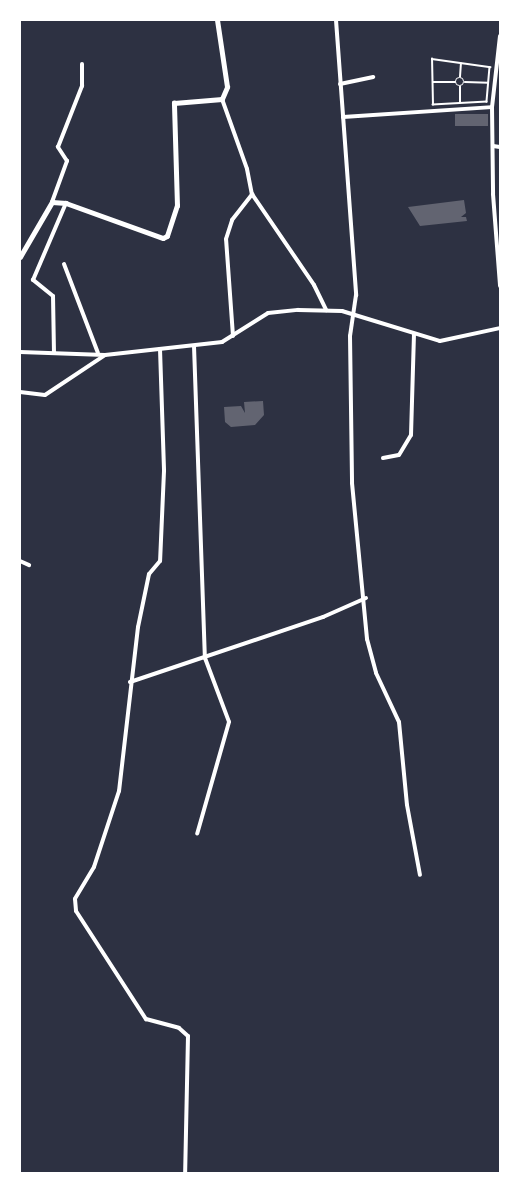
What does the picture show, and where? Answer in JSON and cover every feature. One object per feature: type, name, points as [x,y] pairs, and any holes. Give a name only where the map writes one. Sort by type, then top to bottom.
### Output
[{"type":"street","points":[[217,20],[228,77],[222,99],[247,169],[252,194],[314,285],[326,310]]},
{"type":"street","points":[[336,20],[356,295],[352,314],[352,483],[366,598],[368,639],[373,662],[399,722],[407,805],[420,875]]},
{"type":"street","points":[[501,36],[492,107],[493,194],[501,285]]},
{"type":"street","points":[[20,257],[52,202],[67,161],[58,147],[82,86],[82,64]]},
{"type":"street","points":[[340,84],[373,77]]},
{"type":"street","points":[[52,202],[66,203],[163,238],[167,236],[177,206],[174,103],[222,99]]},
{"type":"street","points":[[343,117],[492,107]]},
{"type":"street","points":[[493,146],[501,147]]},
{"type":"street","points":[[233,336],[226,239],[232,220],[252,194]]},
{"type":"street","points":[[54,353],[53,296],[33,280],[66,203]]},
{"type":"street","points":[[64,264],[98,353]]},
{"type":"street","points":[[20,352],[105,355],[194,346],[222,342],[268,313],[326,310],[352,314],[440,341],[501,328]]},
{"type":"street","points":[[383,458],[399,455],[411,435],[414,334]]},
{"type":"street","points":[[194,346],[205,658],[229,722],[197,834]]},
{"type":"street","points":[[160,349],[164,471],[160,561],[148,574],[130,682],[119,791],[94,867],[75,899],[76,911],[146,1019],[179,1028],[188,1036],[185,1173]]},
{"type":"street","points":[[20,392],[45,395],[56,390],[105,355]]},
{"type":"street","points":[[20,561],[29,565]]},
{"type":"street","points":[[130,682],[205,658],[366,598]]},
{"type":"path","points":[[432,59],[490,67],[487,102],[433,105],[432,82],[432,59]]},
{"type":"path","points":[[456,82],[460,77],[461,63]]},
{"type":"path","points":[[460,77],[465,82]]},
{"type":"path","points":[[432,82],[456,82],[460,86],[460,104]]},
{"type":"path","points":[[460,86],[465,82],[489,82]]},
{"type":"building","points":[[455,114],[488,114],[488,126],[455,126]]},
{"type":"building","points":[[464,200],[466,213],[461,217],[466,217],[467,221],[420,226],[408,207]]},
{"type":"building","points":[[263,401],[264,415],[255,425],[231,427],[225,422],[224,407],[241,406],[245,413],[244,402]]}]
